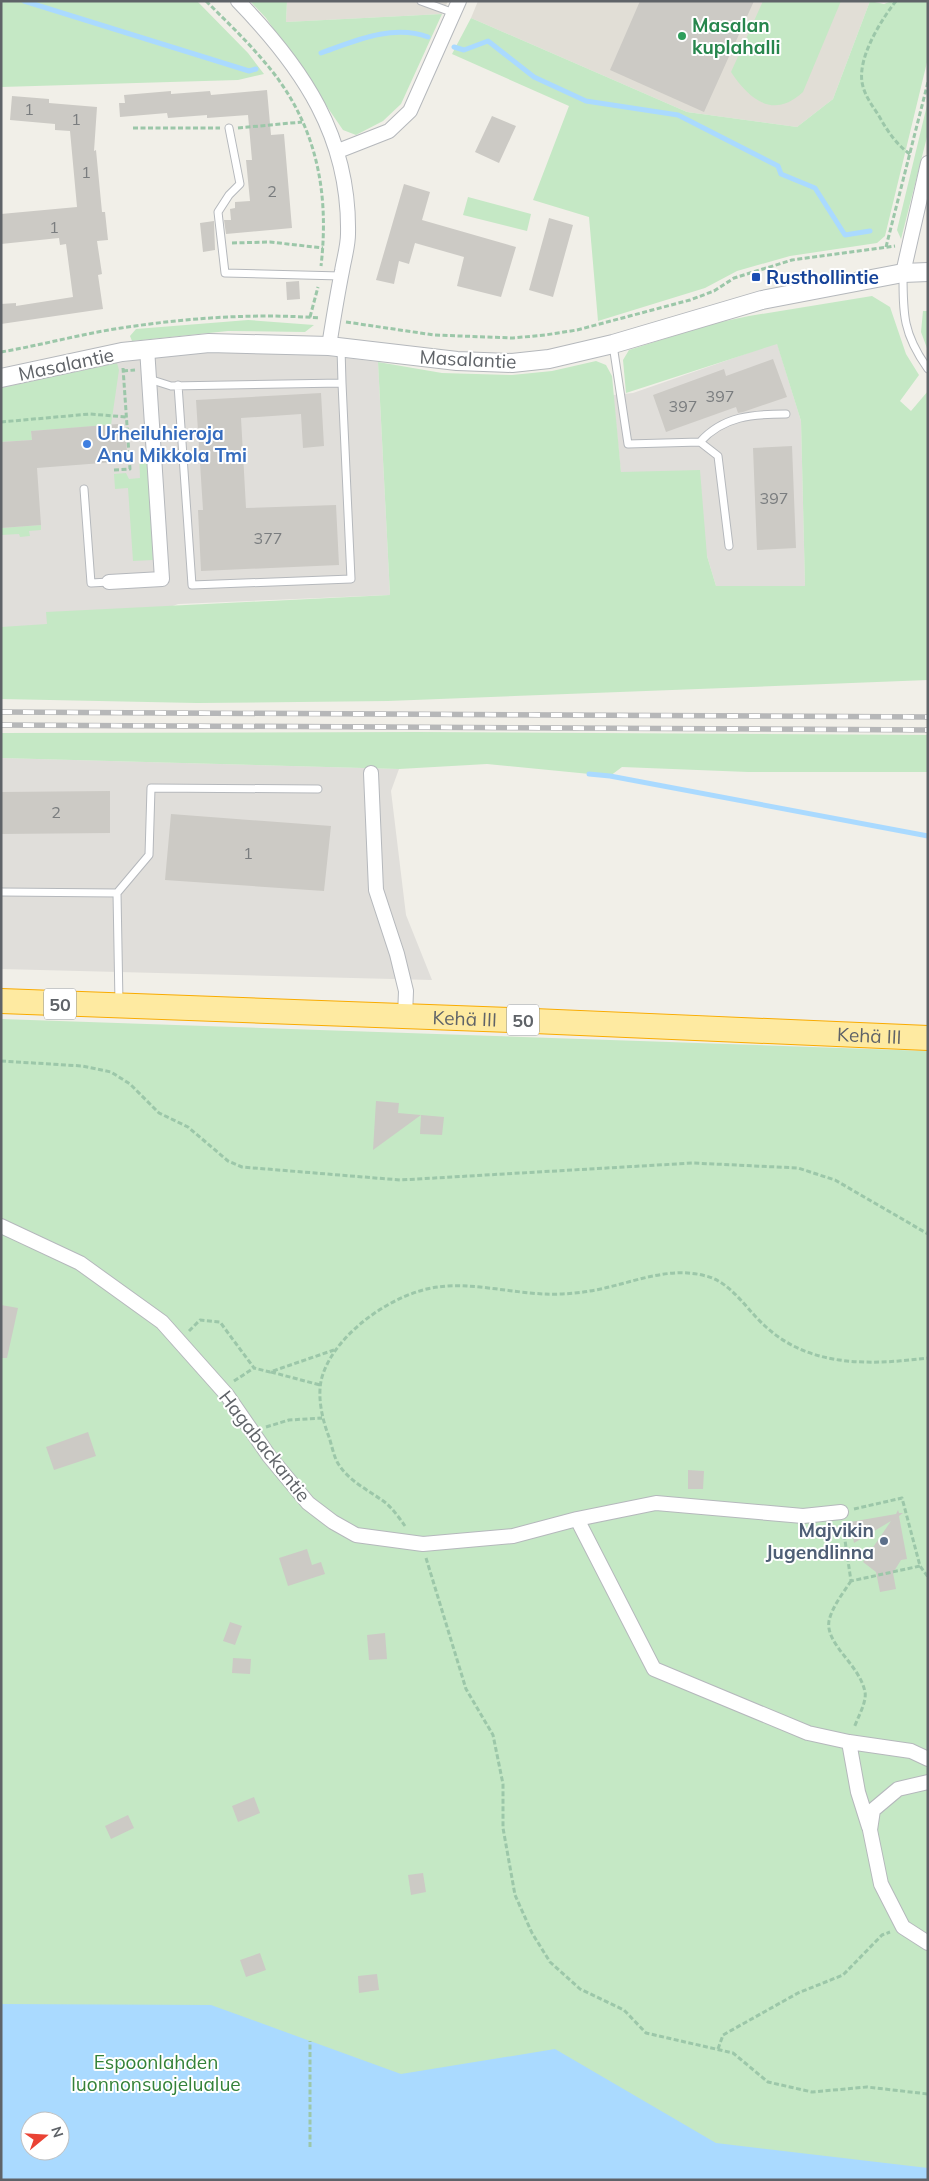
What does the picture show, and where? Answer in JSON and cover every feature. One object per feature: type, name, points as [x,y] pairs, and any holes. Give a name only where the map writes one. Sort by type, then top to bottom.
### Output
[{"type":"highway","name":"Kehä III","points":[[1,1002],[405,1016],[928,1038]]},
{"type":"street","points":[[238,1],[260,24],[300,76],[324,115],[338,151],[346,203],[348,235],[341,276],[335,347]]},
{"type":"street","points":[[338,151],[389,131],[410,110],[457,7]]},
{"type":"street","points":[[903,273],[928,163]]},
{"type":"street","name":"Masalantie","points":[[1,378],[122,352],[209,343],[335,347],[494,364],[549,359],[613,344],[762,300],[903,273],[928,272]]},
{"type":"street","points":[[108,582],[162,579],[147,348]]},
{"type":"street","points":[[371,773],[376,890],[404,982],[406,991],[405,1016]]},
{"type":"street","name":"Hagabackantie","points":[[1,1226],[80,1262],[162,1322],[227,1395],[278,1468],[308,1503],[333,1522],[356,1535],[420,1544],[513,1536],[577,1519],[656,1503],[803,1516],[840,1512]]},
{"type":"street","points":[[577,1519],[654,1669],[808,1733],[849,1742],[912,1751],[928,1759]]},
{"type":"street","points":[[849,1742],[858,1792],[870,1830],[881,1884],[903,1927],[928,1943]]},
{"type":"street","points":[[870,1830],[873,1810],[898,1789],[928,1782]]},
{"type":"lane","points":[[421,1],[457,7]]},
{"type":"lane","points":[[229,128],[240,184],[218,212],[225,273],[341,276]]},
{"type":"lane","points":[[903,273],[906,329],[915,351],[928,369]]},
{"type":"lane","points":[[613,344],[628,444],[700,442],[718,456],[729,546]]},
{"type":"lane","points":[[178,386],[192,585],[351,579],[342,383],[335,347]]},
{"type":"lane","points":[[148,379],[178,386],[342,383]]},
{"type":"lane","points":[[700,442],[712,428],[754,414],[786,414]]},
{"type":"lane","points":[[84,489],[91,583],[108,582]]},
{"type":"lane","points":[[119,1007],[117,893],[149,855],[151,788],[318,789]]},
{"type":"lane","points":[[1,892],[117,893]]},
{"type":"path","points":[[206,1],[263,59],[285,89],[302,122],[320,170],[324,205],[323,248],[320,276],[310,317]]},
{"type":"path","points":[[896,1],[874,35],[861,68],[862,82],[866,96],[896,143],[911,155]]},
{"type":"path","points":[[886,247],[911,155],[928,82]]},
{"type":"path","points":[[222,244],[270,242],[323,248]]},
{"type":"path","points":[[347,322],[434,335],[513,338],[545,335],[577,330],[690,300],[714,291],[734,278],[792,260],[896,246]]},
{"type":"path","points":[[1,352],[120,328],[244,315],[317,318]]},
{"type":"path","points":[[114,470],[130,469],[120,328]]},
{"type":"path","points":[[1,422],[90,414],[126,417]]},
{"type":"path","points":[[1,1061],[82,1066],[112,1072],[130,1084],[159,1113],[188,1126],[228,1161],[242,1167],[400,1180],[694,1163],[798,1168],[835,1180],[928,1234]]},
{"type":"path","points":[[270,1372],[334,1350],[391,1302],[417,1290],[441,1286],[547,1294],[607,1288],[646,1277],[682,1272],[709,1276],[728,1288],[766,1328],[797,1348],[832,1361],[888,1363],[928,1358]]},
{"type":"path","points":[[179,1340],[200,1320],[220,1322],[254,1368],[320,1385]]},
{"type":"path","points":[[334,1350],[322,1375],[320,1385],[322,1418],[339,1465],[360,1486],[388,1504],[420,1544],[466,1689],[493,1735],[503,1784],[503,1828],[515,1895],[532,1933],[550,1962],[580,1989],[624,2010],[646,2033],[733,2053],[768,2082],[812,2092],[867,2088],[928,2094]]},
{"type":"path","points":[[227,1395],[232,1382],[254,1368]]},
{"type":"path","points":[[252,1432],[289,1420],[322,1418]]},
{"type":"path","points":[[849,1742],[866,1694],[858,1671],[834,1643],[829,1622],[837,1601],[851,1580],[840,1512],[902,1498],[920,1566],[928,1577]]},
{"type":"path","points":[[851,1580],[920,1566]]},
{"type":"path","points":[[718,2049],[722,2035],[798,1993],[843,1975],[882,1935],[903,1927]]},
{"type":"path","points":[[310,2041],[310,2147]]},
{"type":"shaded area","points":[[287,1],[448,1],[442,14],[286,22]]},
{"type":"shaded area","points":[[478,1],[870,1],[833,99],[797,127],[687,112],[471,18]]},
{"type":"shaded area","points":[[777,343],[801,421],[805,586],[716,586],[707,556],[621,473],[613,395],[633,393]]},
{"type":"shaded area","points":[[283,350],[378,362],[390,595],[178,604],[1,671],[1,388],[117,363],[194,351]]},
{"type":"shaded area","points":[[1,758],[399,769],[391,791],[406,915],[432,980],[1,969]]},
{"type":"green space","points":[[1,1],[197,1],[248,53],[264,74],[238,80],[1,87]]},
{"type":"green space","points":[[250,1],[287,1],[286,22],[442,14],[401,104],[383,121],[356,135],[343,130],[266,18]]},
{"type":"green space","points":[[763,1],[841,1],[803,92],[782,104],[762,103],[754,98],[731,72]]},
{"type":"green space","points":[[870,1],[884,4],[892,1],[928,1],[928,58],[885,236],[877,243],[790,256],[737,271],[705,288],[598,321],[589,217],[533,200],[569,106],[452,54],[471,18],[687,112],[797,127],[833,99]]},
{"type":"green space","points":[[928,101],[928,133],[901,239],[897,230]]},
{"type":"green space","points":[[468,197],[531,214],[527,231],[463,215]]},
{"type":"green space","points":[[872,296],[890,307],[906,354],[919,375],[900,401],[911,411],[928,391],[928,680],[388,701],[197,703],[1,699],[1,627],[47,624],[46,612],[390,595],[378,362],[442,373],[512,375],[552,371],[596,361],[606,365],[612,376],[621,472],[700,470],[707,556],[716,586],[805,586],[801,421],[777,344],[626,393],[623,360],[629,350],[711,324]]},
{"type":"green space","points":[[923,311],[928,311],[928,351],[921,332]]},
{"type":"green space","points":[[248,320],[314,325],[305,332],[228,331],[132,341],[130,336],[136,329]]},
{"type":"green space","points":[[117,363],[119,370],[111,425],[31,431],[32,440],[1,442],[1,388]]},
{"type":"green space","points":[[139,450],[144,453],[148,462],[153,560],[133,561],[128,488],[115,489],[114,474],[126,473],[129,479],[140,478]]},
{"type":"green space","points":[[41,525],[41,530],[29,531],[30,536],[20,537],[19,534],[1,535],[1,528]]},
{"type":"green space","points":[[416,732],[928,735],[928,772],[748,772],[622,767],[610,776],[487,764],[399,769],[1,758],[1,733]]},
{"type":"green space","points":[[1,1019],[928,1051],[928,2180],[1,2180]]},
{"type":"water","name":"Espoonlahden luonnonsuojelualue","points":[[1,2004],[211,2005],[401,2074],[555,2049],[716,2143],[928,2168],[928,2180],[1,2180]]},
{"type":"building","name":"Masalan kuplahalli","points":[[640,1],[754,1],[704,112],[610,70]]},
{"type":"building","points":[[267,90],[271,135],[284,134],[292,228],[226,234],[224,220],[231,220],[230,209],[235,208],[235,202],[250,201],[246,160],[252,160],[248,115],[207,118],[207,115],[168,118],[167,113],[120,117],[119,103],[125,103],[124,95],[171,91],[171,94],[210,91],[211,95]]},
{"type":"building","points":[[12,96],[49,99],[49,103],[97,107],[94,151],[96,150],[102,212],[105,212],[108,240],[97,241],[102,274],[98,275],[103,309],[1,324],[1,304],[16,303],[16,306],[73,297],[66,244],[60,245],[59,238],[1,244],[1,214],[77,207],[70,131],[55,130],[55,124],[10,120]]},
{"type":"building","points":[[492,116],[516,126],[499,163],[475,152]]},
{"type":"building","points":[[404,184],[430,192],[422,220],[516,247],[501,297],[457,286],[464,257],[415,243],[409,264],[399,261],[394,284],[376,280]]},
{"type":"building","points":[[549,218],[573,225],[553,297],[529,290]]},
{"type":"building","points":[[214,221],[215,250],[203,252],[200,223]]},
{"type":"building","points":[[299,281],[300,299],[287,300],[286,282]]},
{"type":"building","points":[[773,359],[787,397],[738,413],[736,407],[666,432],[653,395],[724,369],[726,376]]},
{"type":"building","points":[[321,393],[324,446],[303,448],[301,414],[241,418],[246,508],[336,505],[339,565],[201,571],[198,510],[203,510],[196,400]]},
{"type":"building","points":[[118,424],[119,431],[125,431],[128,461],[37,468],[41,525],[1,528],[1,442],[32,440],[31,431]]},
{"type":"building","points":[[792,446],[796,548],[757,550],[753,448]]},
{"type":"building","points":[[110,791],[110,833],[1,834],[1,792]]},
{"type":"building","points":[[171,814],[331,826],[324,891],[165,880]]},
{"type":"building","points":[[376,1101],[399,1103],[398,1113],[421,1115],[373,1150]]},
{"type":"building","points":[[421,1115],[444,1117],[442,1135],[420,1134]]},
{"type":"building","points":[[1,1305],[18,1308],[7,1358],[1,1358]]},
{"type":"building","points":[[88,1432],[96,1456],[54,1470],[46,1447]]},
{"type":"building","points":[[688,1470],[704,1471],[703,1489],[688,1489]]},
{"type":"building","name":"Majvikin Jugendlinna","points":[[898,1510],[899,1513],[903,1513],[899,1516],[907,1559],[901,1560],[893,1573],[896,1589],[880,1592],[876,1572],[863,1562],[891,1521],[854,1543],[850,1522],[896,1514]]},
{"type":"building","points":[[307,1549],[312,1565],[321,1562],[325,1574],[288,1586],[279,1558]]},
{"type":"building","points":[[230,1622],[242,1626],[235,1645],[223,1641]]},
{"type":"building","points":[[385,1633],[387,1659],[369,1660],[367,1635]]},
{"type":"building","points":[[233,1658],[251,1659],[250,1674],[232,1673]]},
{"type":"building","points":[[254,1797],[260,1813],[238,1822],[232,1806]]},
{"type":"building","points":[[128,1815],[134,1828],[111,1839],[105,1826]]},
{"type":"building","points":[[423,1873],[426,1892],[411,1895],[408,1875]]},
{"type":"building","points":[[260,1953],[266,1970],[246,1977],[240,1960]]},
{"type":"building","points":[[377,1974],[379,1990],[359,1993],[358,1976]]},
{"type":"waterway","points":[[24,1],[249,71],[256,69]]},
{"type":"waterway","points":[[321,53],[360,39],[387,33],[414,33],[428,37]]},
{"type":"waterway","points":[[454,47],[464,50],[488,41],[534,77],[586,101],[678,115],[778,166],[781,174],[815,188],[845,235],[870,231]]},
{"type":"waterway","points":[[589,774],[610,776],[928,836]]},
{"type":"railway","points":[[1,712],[928,717]]},
{"type":"railway","points":[[1,725],[928,730]]},
{"type":"place","name":"Masalan kuplahalli","points":[[682,36]]},
{"type":"place","name":"Rusthollintie","points":[[756,277]]},
{"type":"place","name":"Urheiluhieroja Anu Mikkola Tmi","points":[[87,444]]},
{"type":"place","name":"Majvikin Jugendlinna","points":[[884,1541]]}]
